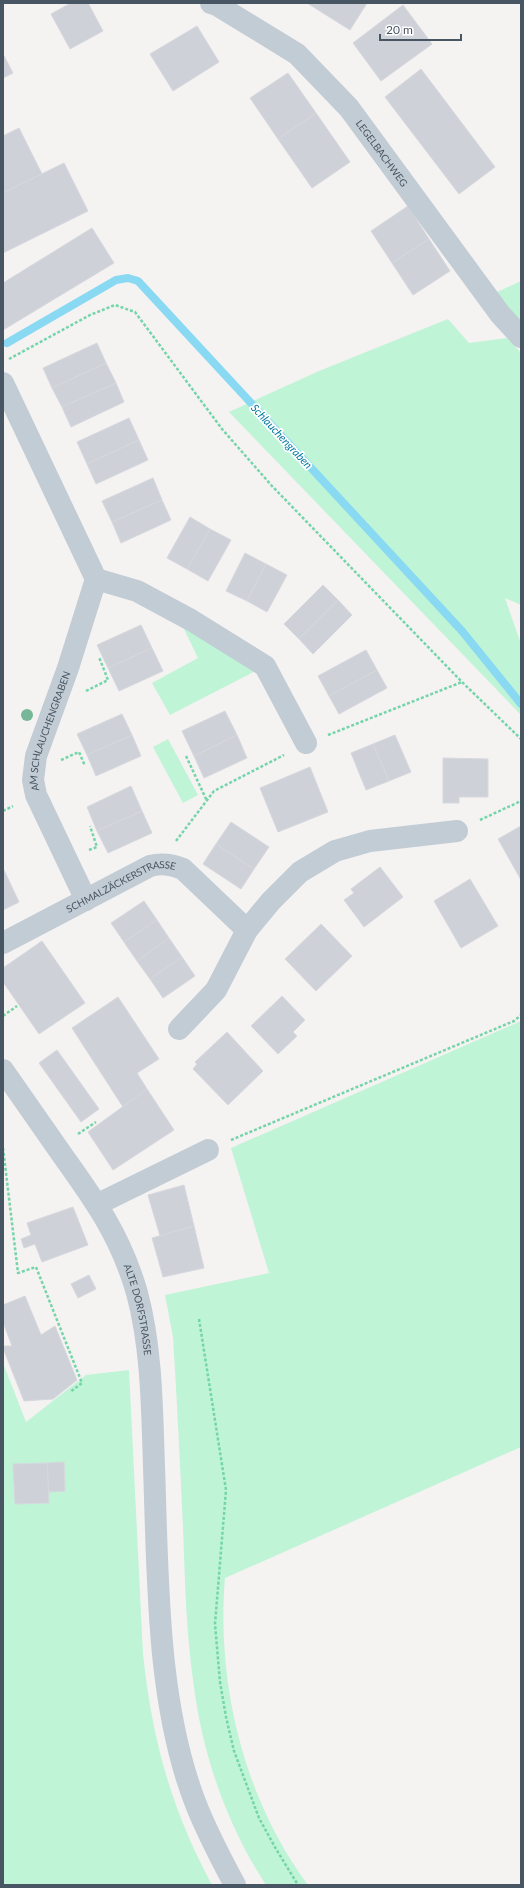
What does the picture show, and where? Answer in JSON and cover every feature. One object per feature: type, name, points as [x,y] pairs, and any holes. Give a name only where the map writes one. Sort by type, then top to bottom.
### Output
[{"type":"street","name":"LEGELBACHWEG","points":[[215,4],[297,54],[349,108],[500,314],[521,337]]},
{"type":"street","points":[[3,383],[96,579],[137,590],[191,620],[265,666],[306,743]]},
{"type":"street","name":"AM SCHLAUCHENGRABEN","points":[[86,900],[36,795],[33,776],[36,756],[68,668],[96,579]]},
{"type":"street","points":[[179,1029],[216,990],[247,930],[270,901],[300,872],[335,851],[370,840],[458,831]]},
{"type":"street","name":"SCHMALZÄCKERSTRASSE","points":[[3,943],[150,866],[168,864],[183,869],[232,918],[247,930]]},
{"type":"street","name":"ALTE DORFSTRASSE","points":[[3,1070],[98,1204],[112,1228],[137,1293],[146,1341],[153,1435],[159,1587],[168,1691],[184,1764],[196,1805],[214,1847],[235,1885]]},
{"type":"street","points":[[98,1204],[208,1150]]},
{"type":"path","points":[[3,362],[90,315],[115,305],[135,312],[222,429],[272,486],[462,682],[521,739]]},
{"type":"path","points":[[186,756],[207,801]]},
{"type":"path","points":[[458,831],[521,801]]},
{"type":"path","points":[[3,1016],[17,1006]]},
{"type":"path","points":[[208,1150],[514,1021],[521,1015]]},
{"type":"path","points":[[3,1148],[18,1274],[36,1267],[82,1383],[70,1392]]},
{"type":"path","points":[[199,1319],[226,1490],[215,1624],[220,1682],[226,1717],[236,1758],[257,1811],[276,1849],[298,1885]]},
{"type":"green space","points":[[521,281],[521,325],[493,294]]},
{"type":"green space","points":[[448,319],[469,343],[507,338],[521,353],[521,605],[505,598],[521,644],[521,715],[229,412],[319,371]]},
{"type":"green space","points":[[191,620],[265,666],[170,715],[152,683],[198,658],[184,629]]},
{"type":"green space","points":[[168,739],[198,795],[183,803],[153,747]]},
{"type":"green space","points":[[521,1021],[521,1447],[225,1578],[223,1618],[225,1659],[230,1699],[239,1739],[251,1778],[267,1816],[286,1851],[308,1885],[266,1885],[252,1863],[240,1839],[219,1790],[198,1713],[191,1667],[185,1587],[180,1456],[173,1337],[165,1295],[269,1273],[231,1148]]},
{"type":"green space","points":[[3,1363],[26,1422],[86,1375],[129,1370],[143,1654],[147,1685],[158,1744],[175,1801],[185,1829],[212,1885],[3,1885]]},
{"type":"building","points":[[71,3],[88,3],[103,31],[70,49],[51,14]]},
{"type":"building","points":[[307,3],[367,3],[350,30]]},
{"type":"building","points":[[403,5],[432,44],[381,81],[353,43]]},
{"type":"building","points":[[197,26],[219,62],[173,91],[150,54]]},
{"type":"building","points":[[3,54],[13,73],[3,78]]},
{"type":"building","points":[[421,69],[495,167],[459,194],[385,97]]},
{"type":"building","points":[[288,73],[316,113],[278,139],[250,98]]},
{"type":"building","points":[[316,113],[350,162],[312,188],[278,139]]},
{"type":"building","points":[[19,128],[42,174],[3,193],[3,136]]},
{"type":"building","points":[[64,163],[88,211],[3,253],[3,193]]},
{"type":"building","points":[[408,206],[429,239],[392,263],[371,231]]},
{"type":"building","points":[[92,228],[114,263],[3,330],[3,283]]},
{"type":"building","points":[[429,239],[450,271],[413,295],[392,263]]},
{"type":"building","points":[[97,343],[106,363],[52,388],[43,368]]},
{"type":"building","points":[[106,363],[116,383],[62,407],[52,388]]},
{"type":"building","points":[[116,383],[124,402],[71,427],[62,407]]},
{"type":"building","points":[[129,418],[139,440],[87,464],[77,442]]},
{"type":"building","points":[[139,440],[148,460],[96,484],[87,464]]},
{"type":"building","points":[[153,478],[162,500],[112,522],[102,501]]},
{"type":"building","points":[[162,500],[171,520],[121,543],[112,522]]},
{"type":"building","points":[[190,517],[210,529],[187,569],[167,558]]},
{"type":"building","points":[[210,529],[231,540],[208,581],[187,569]]},
{"type":"building","points":[[245,553],[266,564],[247,601],[226,591]]},
{"type":"building","points":[[266,564],[287,575],[267,612],[247,601]]},
{"type":"building","points":[[323,585],[338,600],[299,639],[284,624]]},
{"type":"building","points":[[338,600],[352,615],[313,654],[299,639]]},
{"type":"building","points":[[141,625],[152,648],[108,668],[97,645]]},
{"type":"building","points":[[152,648],[163,671],[119,691],[108,668]]},
{"type":"building","points":[[366,650],[377,670],[329,696],[318,676]]},
{"type":"building","points":[[377,670],[387,688],[339,714],[329,696]]},
{"type":"building","points":[[225,711],[237,735],[194,756],[182,731]]},
{"type":"building","points":[[122,714],[132,735],[87,755],[77,734]]},
{"type":"building","points":[[132,735],[141,756],[96,776],[87,755]]},
{"type":"building","points":[[237,735],[247,758],[204,778],[194,756]]},
{"type":"building","points":[[395,735],[411,772],[389,781],[373,744]]},
{"type":"building","points":[[373,744],[389,781],[366,790],[351,753]]},
{"type":"building","points":[[443,758],[488,759],[488,797],[459,797],[459,803],[443,803]]},
{"type":"building","points":[[310,767],[328,812],[278,832],[260,788]]},
{"type":"building","points":[[131,786],[142,811],[97,831],[87,807]]},
{"type":"building","points":[[142,811],[152,833],[108,853],[97,831]]},
{"type":"building","points":[[231,822],[269,847],[254,869],[216,844]]},
{"type":"building","points":[[521,826],[521,880],[498,839]]},
{"type":"building","points":[[216,844],[254,869],[241,889],[203,864]]},
{"type":"building","points":[[380,867],[403,897],[364,927],[344,900],[354,893],[351,889]]},
{"type":"building","points":[[3,868],[19,902],[3,910]]},
{"type":"building","points":[[470,879],[498,926],[461,948],[434,901]]},
{"type":"building","points":[[144,901],[157,920],[124,942],[111,923]]},
{"type":"building","points":[[157,920],[169,938],[137,961],[124,942]]},
{"type":"building","points":[[321,924],[352,956],[316,991],[285,959]]},
{"type":"building","points":[[169,938],[182,957],[150,979],[137,961]]},
{"type":"building","points":[[42,941],[85,1003],[39,1034],[3,982],[3,968]]},
{"type":"building","points":[[182,957],[195,976],[163,998],[150,979]]},
{"type":"building","points":[[282,996],[305,1020],[293,1032],[297,1036],[278,1054],[251,1026]]},
{"type":"building","points":[[118,997],[159,1059],[137,1073],[147,1089],[123,1107],[72,1028]]},
{"type":"building","points":[[227,1032],[263,1071],[228,1105],[193,1069],[197,1064],[195,1062]]},
{"type":"building","points":[[57,1050],[99,1109],[81,1122],[39,1063]]},
{"type":"building","points":[[147,1089],[174,1130],[113,1170],[88,1132]]},
{"type":"building","points":[[184,1185],[194,1226],[160,1236],[148,1195]]},
{"type":"building","points":[[73,1207],[88,1245],[42,1262],[35,1244],[24,1248],[21,1239],[31,1235],[27,1223]]},
{"type":"building","points":[[194,1226],[204,1268],[163,1277],[152,1238]]},
{"type":"building","points":[[89,1275],[96,1289],[78,1298],[71,1284]]},
{"type":"building","points":[[25,1296],[41,1335],[55,1326],[77,1380],[53,1399],[24,1401],[3,1348],[3,1346],[12,1346],[3,1322],[3,1305]]},
{"type":"building","points":[[64,1462],[65,1491],[49,1492],[47,1463]]},
{"type":"building","points":[[47,1463],[49,1503],[15,1504],[13,1464]]},
{"type":"waterway","name":"Schlauchengraben","points":[[7,343],[116,280],[128,278],[138,281],[462,631],[521,704]]}]
